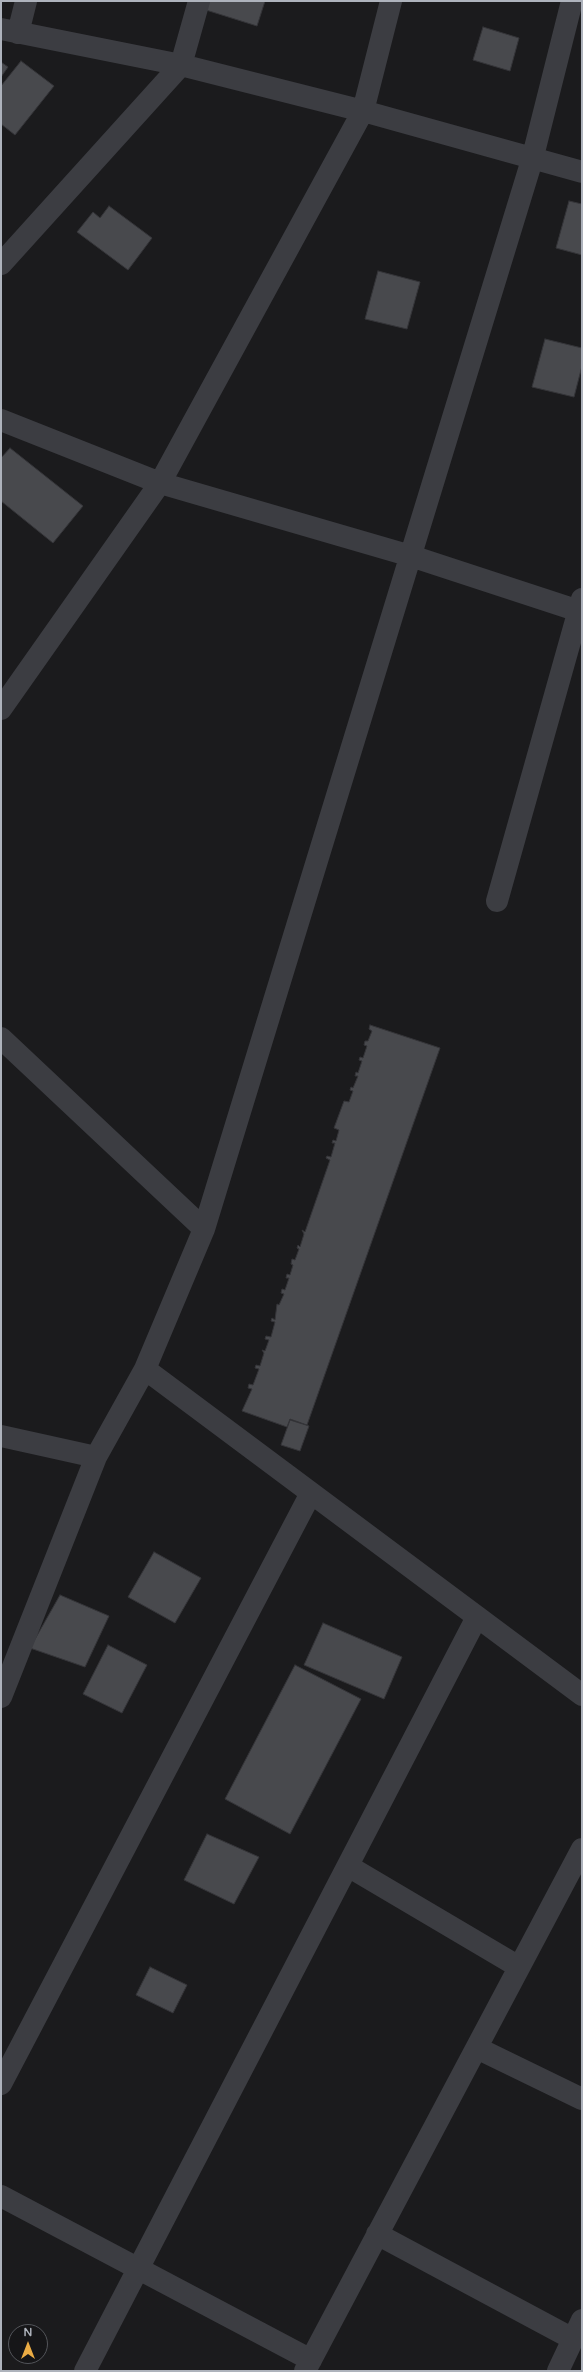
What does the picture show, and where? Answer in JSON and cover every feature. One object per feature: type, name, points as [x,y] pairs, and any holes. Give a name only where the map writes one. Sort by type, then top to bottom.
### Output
[{"type":"street","points":[[26,1],[10,31],[181,65],[363,111],[532,160],[582,172]]},
{"type":"street","points":[[1,264],[181,65],[199,1]]},
{"type":"street","points":[[1,709],[160,483],[363,111],[391,1]]},
{"type":"street","points":[[1,1697],[96,1458],[145,1369],[204,1229],[532,160],[572,1]]},
{"type":"street","points":[[1,420],[160,483],[581,607],[497,901]]},
{"type":"street","points":[[1,1038],[204,1229]]},
{"type":"street","points":[[145,1369],[582,1696]]},
{"type":"street","points":[[1,1436],[96,1458]]},
{"type":"street","points":[[1,2084],[311,1493]]},
{"type":"street","points":[[85,2371],[477,1617]]},
{"type":"street","points":[[1,2196],[139,2268],[308,2365],[582,1849]]},
{"type":"street","points":[[348,1866],[519,1967]]},
{"type":"street","points":[[477,2048],[582,2099]]},
{"type":"street","points":[[378,2234],[578,2330],[558,2371]]},
{"type":"building","points":[[209,1],[265,1],[257,26],[206,10]]},
{"type":"building","points":[[483,27],[519,38],[510,71],[473,60]]},
{"type":"building","points":[[21,61],[54,86],[15,135],[1,124],[1,86]]},
{"type":"building","points":[[1,62],[8,67],[1,77]]},
{"type":"building","points":[[569,201],[582,204],[582,255],[556,248]]},
{"type":"building","points":[[109,206],[152,238],[128,270],[77,232],[93,212],[100,218]]},
{"type":"building","points":[[378,271],[420,282],[407,329],[365,319]]},
{"type":"building","points":[[545,339],[582,348],[582,366],[574,397],[532,387]]},
{"type":"building","points":[[10,448],[83,506],[53,543],[1,501],[1,458]]},
{"type":"building","points":[[370,1025],[440,1048],[307,1425],[290,1419],[287,1427],[242,1411],[252,1389],[248,1388],[249,1384],[253,1385],[259,1369],[255,1368],[256,1365],[260,1366],[264,1353],[262,1350],[265,1351],[269,1340],[265,1339],[266,1336],[271,1337],[275,1322],[271,1321],[272,1318],[275,1320],[277,1304],[279,1305],[284,1294],[281,1293],[282,1289],[285,1290],[289,1278],[286,1278],[287,1274],[290,1275],[293,1265],[291,1264],[292,1259],[295,1260],[299,1249],[297,1248],[298,1245],[300,1247],[304,1234],[302,1230],[305,1232],[330,1160],[326,1158],[327,1156],[331,1157],[335,1143],[332,1143],[333,1140],[336,1141],[339,1130],[334,1128],[344,1101],[349,1102],[353,1091],[350,1090],[351,1087],[353,1088],[358,1076],[355,1076],[356,1072],[358,1073],[362,1061],[359,1060],[360,1057],[363,1058],[367,1046],[364,1045],[365,1041],[368,1041],[372,1031],[369,1029]]},
{"type":"building","points":[[290,1420],[309,1426],[300,1451],[281,1445]]},
{"type":"building","points":[[154,1552],[201,1578],[175,1623],[128,1597]]},
{"type":"building","points":[[60,1595],[109,1616],[85,1667],[30,1648]]},
{"type":"building","points":[[323,1623],[402,1657],[384,1699],[304,1665]]},
{"type":"building","points":[[108,1645],[147,1665],[122,1713],[83,1694]]},
{"type":"building","points":[[295,1665],[361,1699],[290,1834],[225,1799]]},
{"type":"building","points":[[207,1834],[259,1857],[234,1904],[184,1880]]},
{"type":"building","points":[[150,1967],[187,1985],[173,2013],[136,1995]]}]
